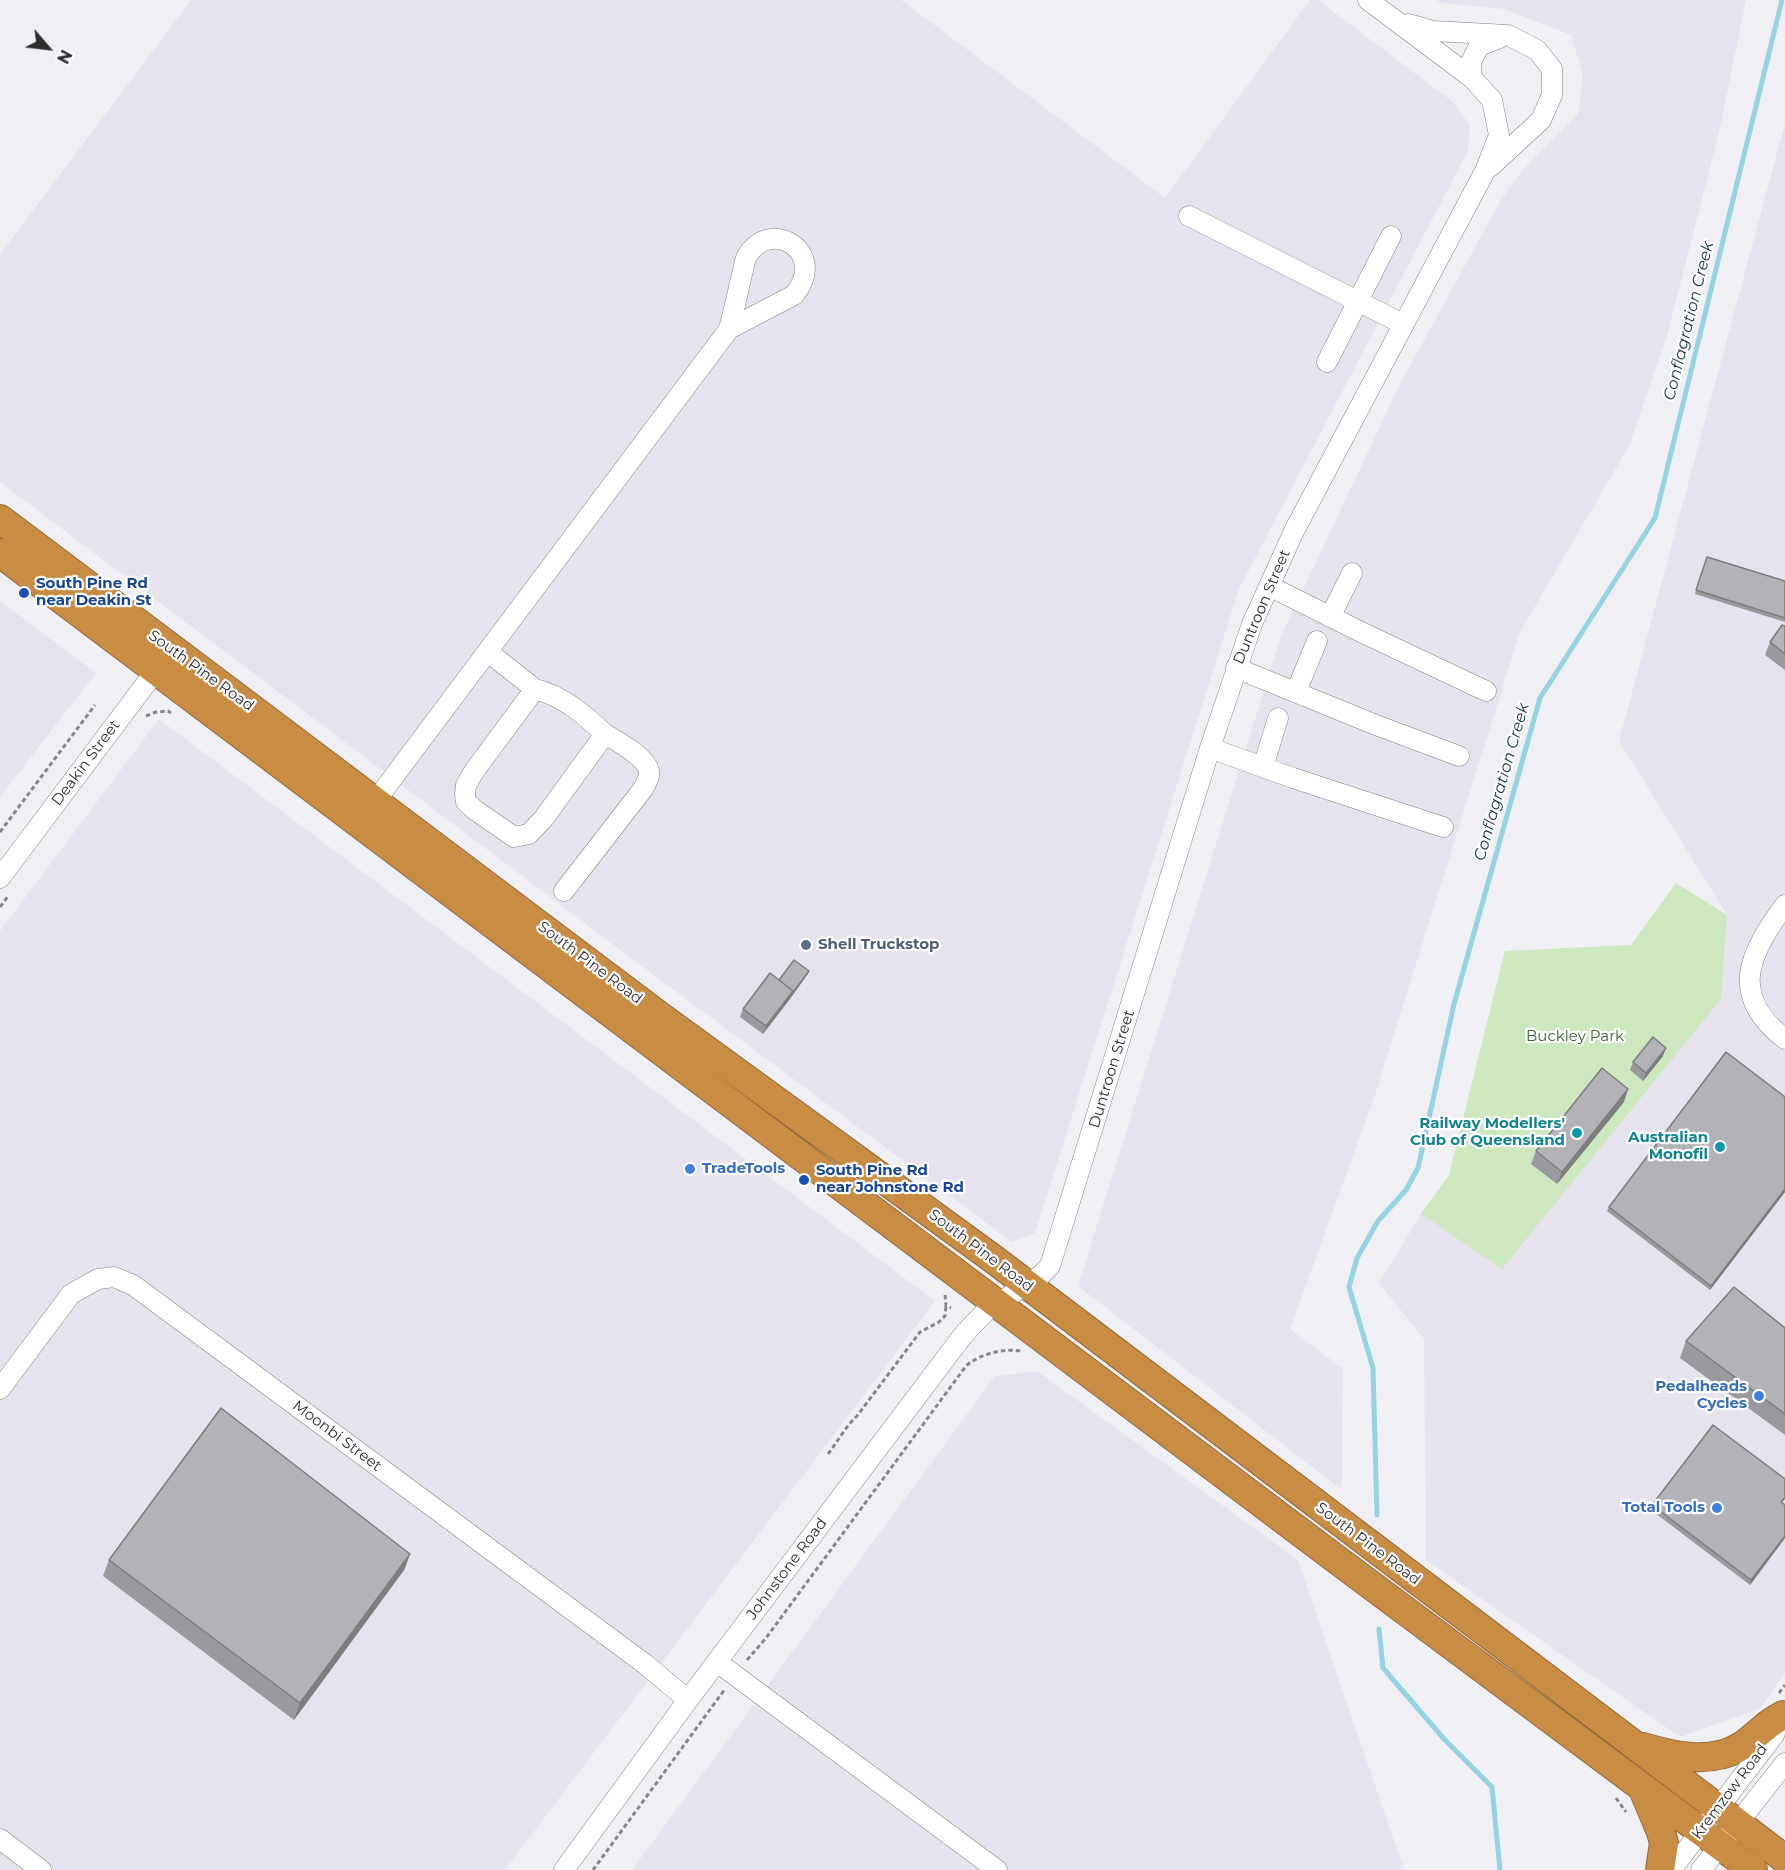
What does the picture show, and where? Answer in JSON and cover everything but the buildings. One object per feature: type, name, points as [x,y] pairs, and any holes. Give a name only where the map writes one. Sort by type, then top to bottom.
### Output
[{"type":"highway","name":"South Pine Road","points":[[0,519],[164,660]]},
{"type":"highway","name":"South Pine Road","points":[[0,553],[164,660],[368,812],[996,1303],[1642,1787],[1785,1859]]},
{"type":"highway","name":"South Pine Road","points":[[368,812],[661,1017],[992,1258],[1633,1743],[1719,1827],[1753,1870]]},
{"type":"highway","points":[[1633,1743],[1671,1755],[1724,1754],[1738,1748],[1764,1727],[1782,1707]]},
{"type":"highway","points":[[1642,1787],[1662,1832],[1664,1843],[1660,1870]]},
{"type":"street","name":"Duntroon Street","points":[[1026,1285],[1047,1270],[1052,1262],[1210,748],[1252,624],[1294,531],[1485,171],[1500,135],[1492,100],[1472,78],[1368,0]]},
{"type":"street","points":[[1395,19],[1433,31],[1508,35],[1537,50],[1552,69],[1552,95],[1541,120],[1485,171]]},
{"type":"street","points":[[1472,78],[1471,62],[1479,46],[1508,35]]},
{"type":"street","points":[[1190,216],[1403,324]]},
{"type":"street","points":[[1327,362],[1391,236]]},
{"type":"street","points":[[368,812],[729,328],[746,257],[758,245],[772,239],[784,240],[796,247],[805,260],[805,274],[801,286],[794,295],[729,328]]},
{"type":"street","points":[[1330,617],[1352,573]]},
{"type":"street","points":[[1269,586],[1486,691]]},
{"type":"street","points":[[1296,692],[1317,641]]},
{"type":"street","points":[[488,652],[536,689],[548,692],[566,702],[605,734],[643,760],[649,769],[649,779],[564,891]]},
{"type":"street","name":"Deakin Street","points":[[0,878],[164,660]]},
{"type":"street","points":[[1236,668],[1459,756]]},
{"type":"street","points":[[536,689],[466,785],[466,802],[505,832],[514,837],[529,834],[544,818],[605,734]]},
{"type":"street","points":[[1263,768],[1278,718]]},
{"type":"street","points":[[1210,748],[1263,768],[1443,827]]},
{"type":"street","points":[[1785,905],[1757,947],[1749,987],[1753,1004],[1764,1020],[1785,1039]]},
{"type":"street","name":"Moonbi Street","points":[[0,1389],[71,1294],[98,1279],[114,1277],[133,1285],[645,1664],[688,1700]]},
{"type":"street","name":"Johnstone Road","points":[[564,1870],[688,1700],[964,1334],[977,1318],[996,1303],[1026,1285]]},
{"type":"street","points":[[717,1662],[997,1870]]},
{"type":"street","name":"Kremzow Road","points":[[1701,1870],[1719,1827],[1774,1735],[1782,1707]]},
{"type":"street","name":"Kremzow Road","points":[[1671,1870],[1785,1762]]},
{"type":"street","points":[[0,1839],[41,1870]]},
{"type":"path","points":[[0,832],[95,705]]},
{"type":"path","points":[[828,1454],[849,1423],[857,1416],[920,1332],[939,1322],[945,1316],[946,1306]]},
{"type":"path","points":[[593,1870],[735,1675],[766,1638],[966,1366],[975,1359],[1002,1350]]},
{"type":"path","points":[[1782,1707],[1785,1685]]},
{"type":"shaded area","points":[[191,0],[901,0],[1165,198],[1310,0],[1318,0],[1453,102],[1470,125],[1468,151],[1239,589],[1035,1233],[1012,1242],[0,482],[0,254]]},
{"type":"shaded area","points":[[1436,0],[1746,0],[1719,132],[1667,336],[1629,446],[1520,632],[1375,1095],[1290,1329],[1343,1369],[1342,1490],[1078,1286],[1281,636],[1400,384],[1502,198],[1521,172],[1578,114],[1583,75],[1571,35],[1504,9],[1442,3]]},
{"type":"shaded area","points":[[1785,123],[1785,1674],[1759,1709],[1680,1737],[1426,1560],[1424,1339],[1379,1283],[1421,1214],[1457,1237],[1721,999],[1727,915],[1619,741]]},
{"type":"shaded area","points":[[0,601],[96,673],[0,797]]},
{"type":"shaded area","points":[[159,719],[935,1301],[505,1870],[0,1870],[0,931]]},
{"type":"shaded area","points":[[1037,1371],[1298,1560],[1404,1870],[632,1870],[995,1376]]},
{"type":"green space","name":"Buckley Park","points":[[1676,883],[1727,915],[1721,999],[1502,1269],[1421,1214],[1449,1175],[1505,951],[1631,945]]},
{"type":"waterway","name":"Conflagration Creek","points":[[1377,1515],[1373,1368],[1349,1287],[1357,1258],[1378,1221],[1406,1190],[1418,1168],[1454,1004],[1540,698],[1655,518],[1782,0]]},
{"type":"waterway","name":"Conflagration Creek","points":[[1379,1629],[1383,1668],[1444,1739],[1492,1787],[1500,1870]]},
{"type":"place","name":"South Pine Rd near Deakin St","points":[[24,593]]},
{"type":"place","name":"Shell Truckstop","points":[[806,945]]},
{"type":"place","name":"Railway Modellers' Club of Queensland","points":[[1577,1133]]},
{"type":"place","name":"Australian Monofil","points":[[1720,1147]]},
{"type":"place","name":"TradeTools","points":[[690,1169]]},
{"type":"place","name":"South Pine Rd near Johnstone Rd","points":[[804,1180]]},
{"type":"place","name":"Pedalheads Cycles","points":[[1759,1396]]},
{"type":"place","name":"Total Tools","points":[[1717,1508]]}]
